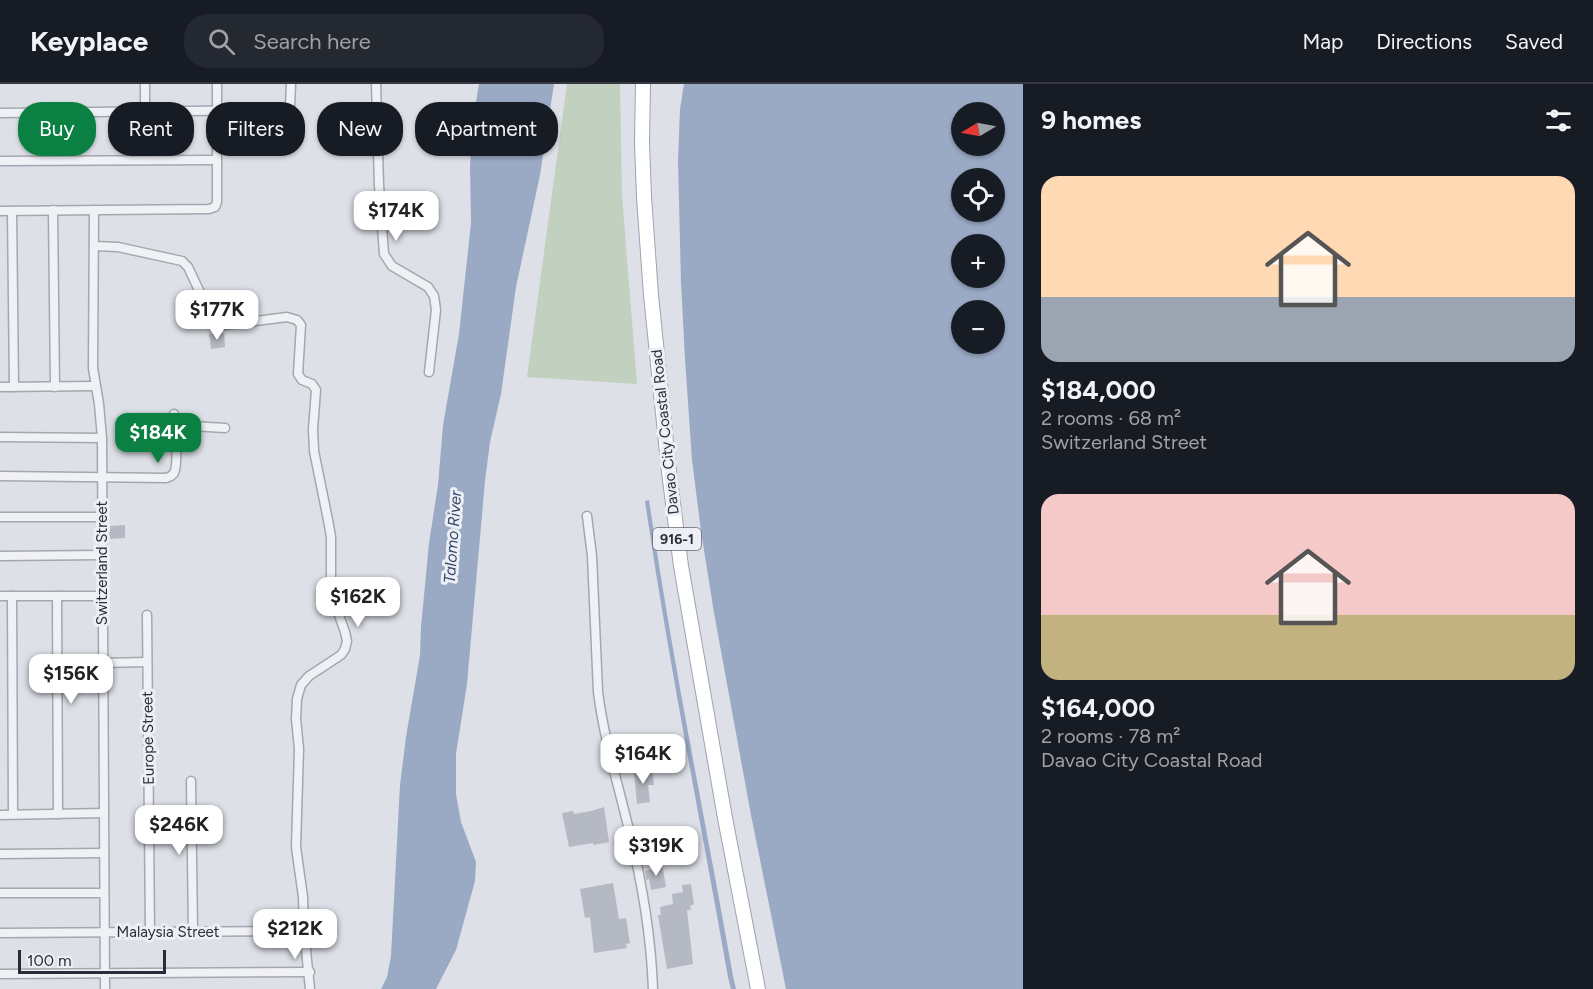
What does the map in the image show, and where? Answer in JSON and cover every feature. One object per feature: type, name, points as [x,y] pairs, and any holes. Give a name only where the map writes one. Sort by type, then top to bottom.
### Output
[{"type":"main road","name":"Davao City Coastal Road","points":[[644,84],[642,143],[644,197],[651,295],[669,472],[681,566],[725,818],[758,989]]},
{"type":"street","points":[[145,84],[145,102]]},
{"type":"street","points":[[217,84],[217,102]]},
{"type":"street","points":[[291,84],[291,102]]},
{"type":"street","points":[[376,84],[378,184],[384,254],[392,266],[428,287],[434,296],[436,310],[429,372]]},
{"type":"street","points":[[0,114],[108,113]]},
{"type":"street","points":[[0,211],[209,209],[215,207],[217,202],[217,156]]},
{"type":"street","points":[[0,161],[217,160]]},
{"type":"street","points":[[52,210],[55,387]]},
{"type":"street","name":"Switzerland Street","points":[[94,210],[93,356],[102,438],[105,989]]},
{"type":"street","points":[[12,211],[14,387]]},
{"type":"street","points":[[94,246],[118,247],[182,261],[188,267],[213,320],[217,323],[225,325],[287,317],[297,320],[302,325],[298,374],[302,380],[312,384],[316,390],[314,451],[329,529],[331,584],[347,641],[341,655],[309,676],[301,685],[297,699],[299,749],[296,847],[303,897],[310,989]]},
{"type":"street","points":[[0,387],[95,386]]},
{"type":"street","points":[[0,476],[166,478],[171,476],[176,468],[174,414]]},
{"type":"street","points":[[175,425],[225,428]]},
{"type":"street","points":[[0,437],[102,438]]},
{"type":"street","points":[[587,516],[592,556],[598,692],[605,739],[642,890],[651,947],[653,989]]},
{"type":"street","points":[[0,517],[102,517]]},
{"type":"street","points":[[0,556],[102,555]]},
{"type":"street","points":[[0,596],[102,596]]},
{"type":"street","points":[[12,596],[13,814]]},
{"type":"street","points":[[57,596],[58,814]]},
{"type":"street","name":"Europe Street","points":[[147,615],[150,932]]},
{"type":"street","points":[[103,663],[147,662]]},
{"type":"street","points":[[190,781],[193,932]]},
{"type":"street","points":[[0,814],[104,813]]},
{"type":"street","points":[[0,854],[104,853]]},
{"type":"street","points":[[0,893],[104,893]]},
{"type":"street","name":"Malaysia Street","points":[[0,933],[304,931]]},
{"type":"street","points":[[0,974],[310,972]]},
{"type":"green space","points":[[567,84],[620,84],[622,196],[637,384],[527,377]]},
{"type":"water","points":[[479,84],[554,84],[551,102],[476,102]]},
{"type":"water","points":[[684,84],[1023,84],[1023,989],[786,989],[751,815],[701,531],[692,460],[685,359],[678,161],[680,109]]},
{"type":"water","name":"Talomo River","points":[[471,156],[543,156],[516,287],[501,394],[490,442],[467,684],[456,754],[456,794],[461,822],[476,862],[475,881],[456,950],[436,989],[381,989],[387,977],[391,956],[400,785],[420,655],[429,543],[438,485],[443,425],[459,334],[471,223]]},
{"type":"water","points":[[649,500],[678,679],[736,989],[731,989],[728,977],[674,680],[645,501]]},
{"type":"building","points":[[224,333],[225,347],[211,349],[209,334]]},
{"type":"building","points":[[125,525],[125,538],[109,539],[109,526]]},
{"type":"building","points":[[652,768],[654,785],[648,785],[650,802],[637,804],[634,771]]},
{"type":"building","points":[[604,807],[609,842],[569,847],[562,813],[573,811],[574,814]]},
{"type":"building","points":[[682,834],[684,849],[672,851],[670,837]]},
{"type":"building","points":[[662,864],[666,887],[651,890],[645,871]]},
{"type":"building","points":[[613,883],[619,919],[626,918],[630,943],[626,944],[627,948],[594,953],[590,917],[585,918],[580,889]]},
{"type":"building","points":[[691,884],[694,904],[690,906],[691,910],[687,910],[693,964],[667,969],[658,915],[661,915],[660,907],[673,904],[672,894],[683,892],[682,885]]}]
